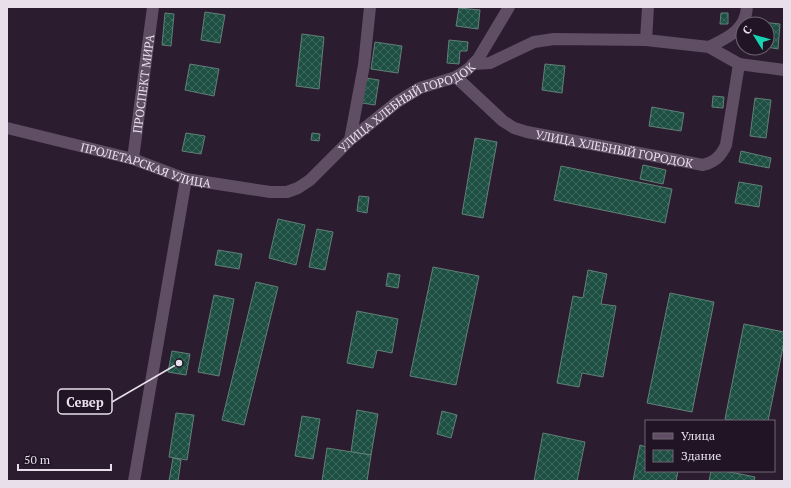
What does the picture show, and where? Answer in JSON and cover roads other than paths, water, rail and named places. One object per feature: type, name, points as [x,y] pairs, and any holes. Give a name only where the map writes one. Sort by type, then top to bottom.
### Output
[{"type":"street","name":"ПРОСПЕКТ МИРА","points":[[133,159],[153,7]]},
{"type":"street","name":"УЛИЦА ХЛЕБНЫЙ ГОРОДОК","points":[[350,140],[364,65],[370,7]]},
{"type":"street","name":"УЛИЦА ХЛЕБНЫЙ ГОРОДОК","points":[[287,192],[298,188],[310,180],[350,140],[397,102],[431,84],[456,77],[473,64],[478,59],[509,7]]},
{"type":"street","points":[[646,40],[648,7]]},
{"type":"street","points":[[709,47],[735,33],[744,20],[747,7]]},
{"type":"street","name":"УЛИЦА ХЛЕБНЫЙ ГОРОДОК","points":[[473,64],[490,63],[534,42],[554,39],[646,40],[709,47],[739,64],[784,70]]},
{"type":"street","name":"УЛИЦА ХЛЕБНЫЙ ГОРОДОК","points":[[456,77],[494,114],[514,128],[527,132],[703,165],[719,158],[726,145],[739,64]]},
{"type":"street","name":"ПРОЛЕТАРСКАЯ УЛИЦА","points":[[7,128],[133,159],[186,179],[270,192],[287,192]]},
{"type":"street","points":[[134,481],[186,179]]},
{"type":"place","name":"Север","points":[[179,363]]}]
